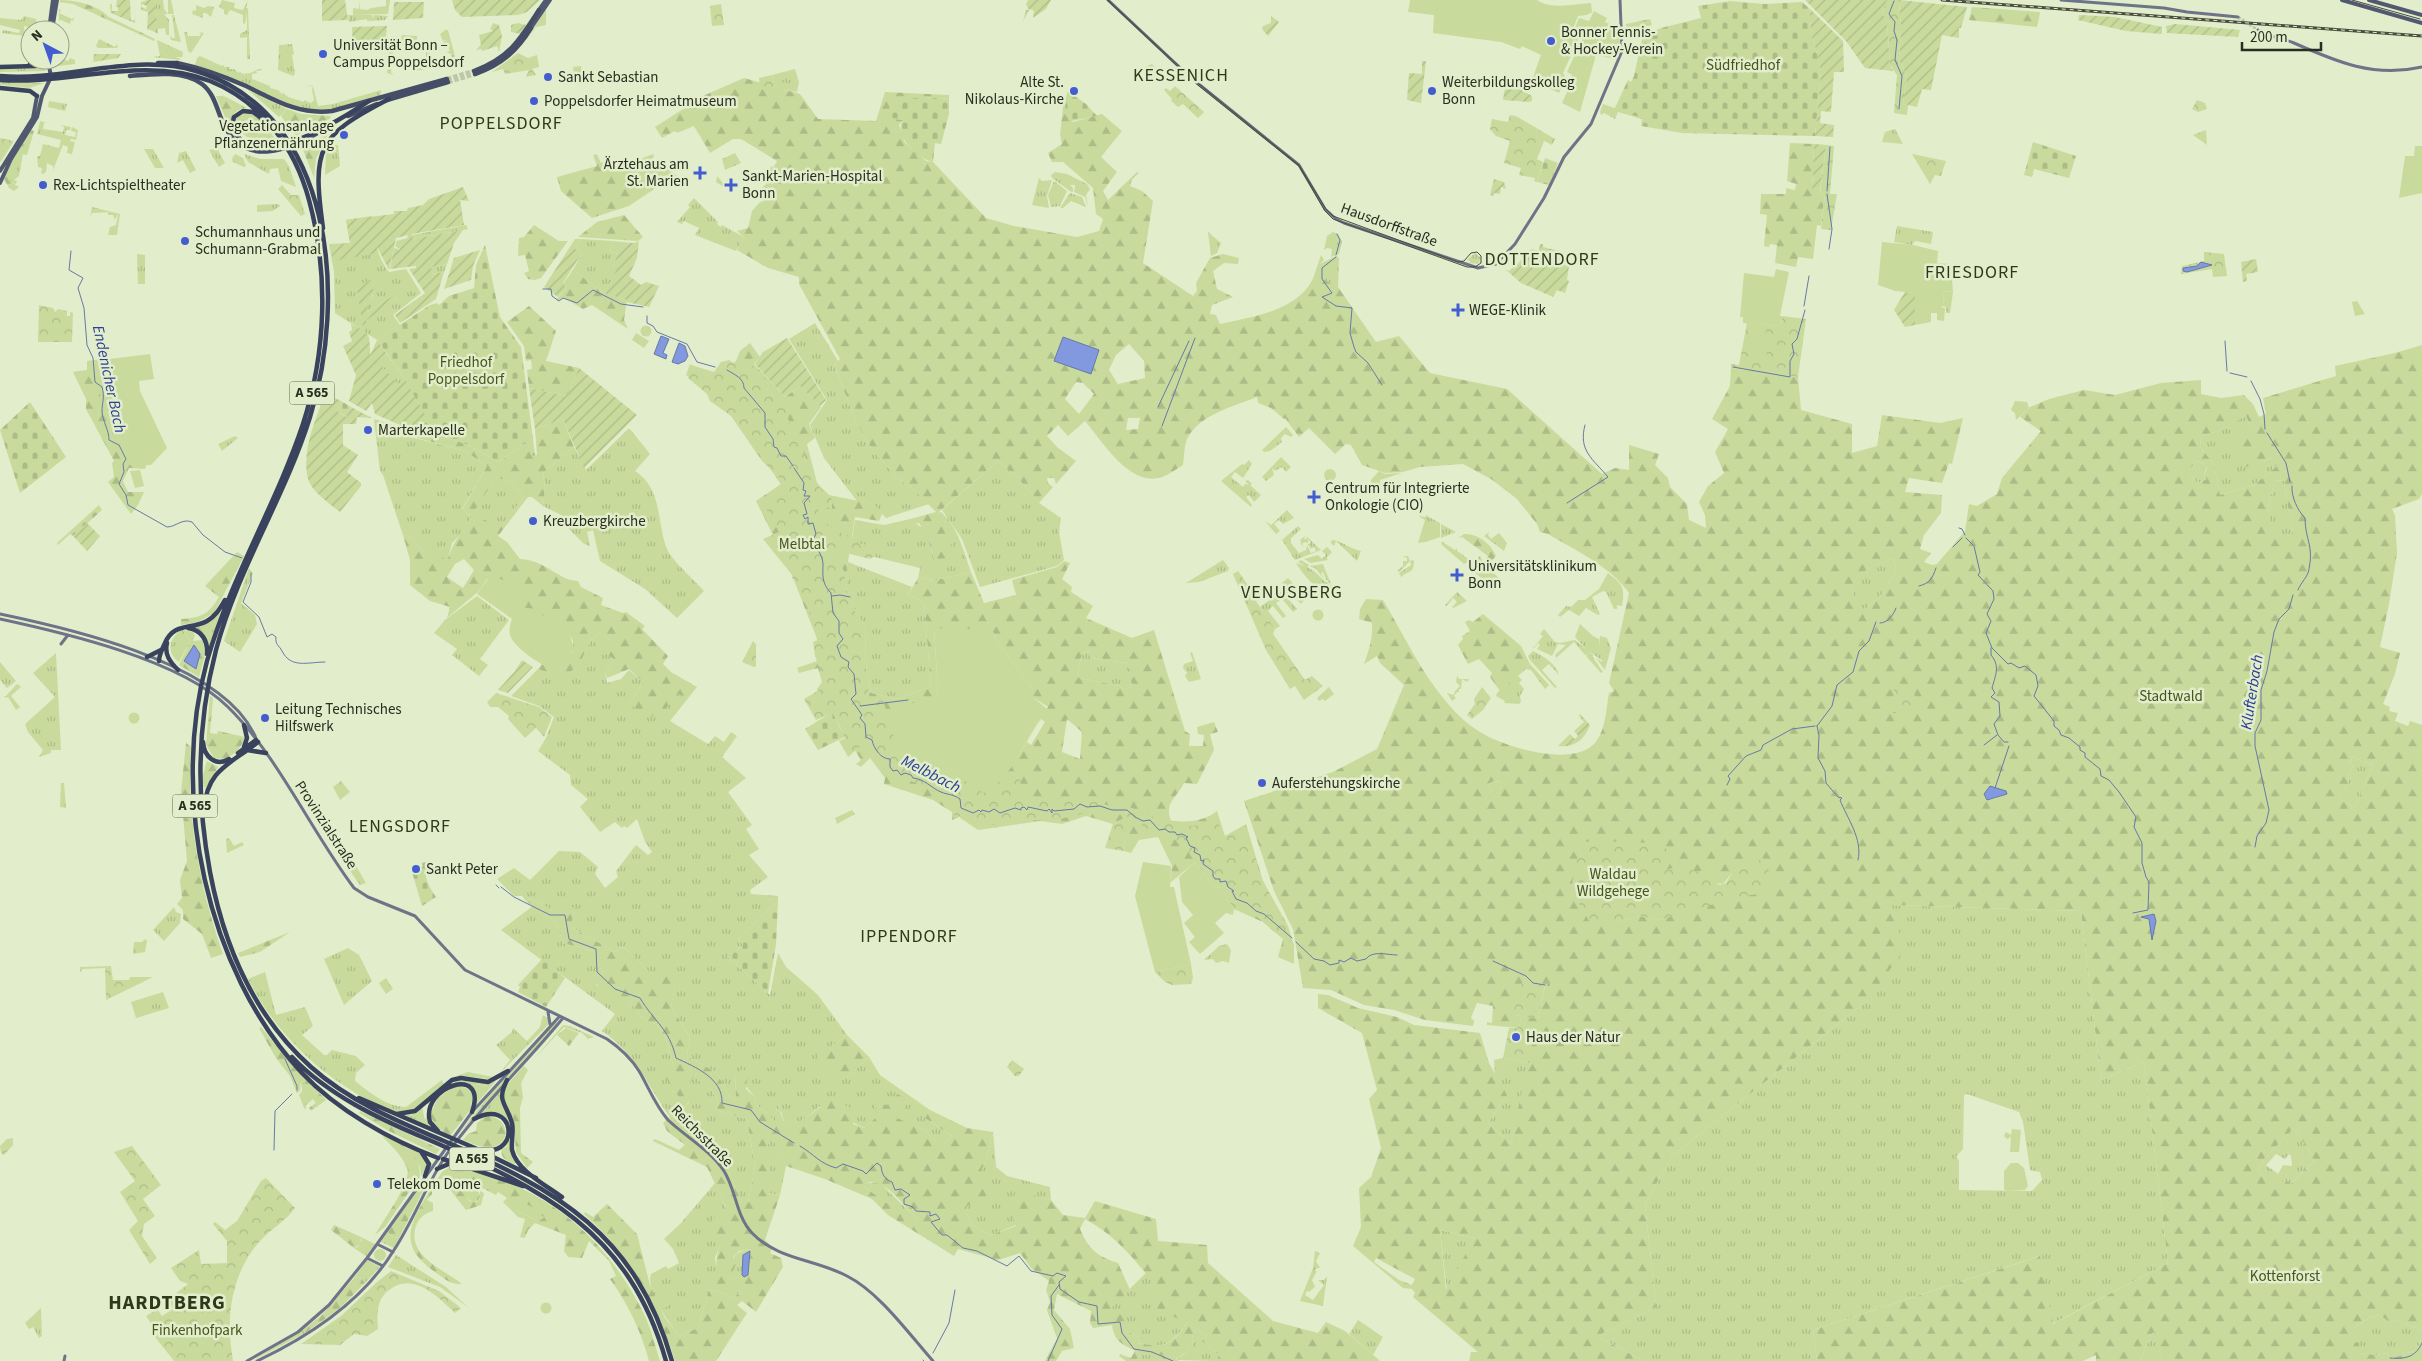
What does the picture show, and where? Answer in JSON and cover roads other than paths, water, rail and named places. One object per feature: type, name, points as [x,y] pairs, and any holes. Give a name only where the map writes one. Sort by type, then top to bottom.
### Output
[{"type":"highway","points":[[531,28],[512,54],[492,67],[475,73],[510,51],[539,10]]},
{"type":"highway","points":[[121,72],[165,73],[184,77],[201,84],[210,93],[232,137],[247,147],[265,152],[292,147],[355,113],[389,99],[447,80],[332,111],[304,112],[209,71],[177,62],[137,65]]},
{"type":"highway","points":[[0,67],[20,65]]},
{"type":"highway","name":"A 565","points":[[0,76],[40,76],[137,65],[186,68],[218,79],[251,99],[274,121],[293,152],[310,187],[323,244],[328,309],[327,334],[320,382],[301,444],[232,591],[207,662],[196,724],[193,781],[204,874],[217,925],[252,1005],[276,1039],[310,1073],[340,1095],[377,1117],[490,1167],[534,1190],[588,1228],[618,1261],[650,1314],[666,1361]]},
{"type":"highway","name":"A 565","points":[[0,80],[34,81],[160,70],[204,79],[240,97],[285,138]]},
{"type":"highway","points":[[130,76],[162,74],[184,77]]},
{"type":"highway","points":[[0,88],[30,91],[37,96]]},
{"type":"highway","points":[[318,220],[316,211],[318,171],[328,142],[348,122],[389,99]]},
{"type":"highway","points":[[269,123],[253,112],[243,110],[234,117],[232,126],[235,133],[251,144],[263,147],[281,146],[316,131],[369,101]]},
{"type":"highway","name":"A 565","points":[[249,555],[296,442],[315,380],[322,335],[323,307],[318,220]]},
{"type":"highway","name":"A 565","points":[[227,947],[210,872],[199,781],[206,700],[216,650],[244,565]]},
{"type":"highway","points":[[159,664],[168,638],[178,629],[201,624],[211,619],[232,591]]},
{"type":"highway","points":[[187,627],[197,630],[203,636],[207,643],[207,662]]},
{"type":"highway","points":[[147,657],[164,649]]},
{"type":"highway","points":[[164,649],[178,670]]},
{"type":"highway","points":[[244,725],[247,738],[245,750]]},
{"type":"highway","points":[[202,731],[205,753],[215,762],[225,762],[245,750],[266,753]]},
{"type":"highway","points":[[203,820],[204,801],[210,782],[218,771],[257,741]]},
{"type":"highway","name":"A 565","points":[[232,960],[252,995],[282,1036],[313,1068],[352,1096],[401,1122],[532,1182],[576,1210],[604,1236],[634,1273],[655,1311],[672,1361]]},
{"type":"highway","points":[[276,1039],[293,1062],[319,1089],[365,1120],[419,1150],[534,1190]]},
{"type":"highway","points":[[390,1112],[403,1114],[415,1111],[452,1080],[461,1078],[488,1082],[508,1071]]},
{"type":"highway","points":[[507,1080],[502,1090],[501,1100],[512,1123],[512,1149],[518,1161],[576,1210]]},
{"type":"highway","points":[[441,1134],[430,1122],[428,1111],[433,1101],[447,1088],[458,1083],[469,1086],[475,1097],[472,1112]]},
{"type":"highway","points":[[352,1096],[477,1149],[536,1178]]},
{"type":"highway","points":[[474,1119],[485,1114],[494,1113],[504,1119],[509,1130],[509,1136],[502,1147],[489,1151],[477,1149]]},
{"type":"highway","points":[[419,1150],[428,1159],[429,1164],[425,1176]]},
{"type":"highway","points":[[436,1169],[453,1163]]},
{"type":"main road","points":[[50,20],[53,0]]},
{"type":"main road","points":[[54,20],[57,0]]},
{"type":"main road","points":[[539,10],[546,0]]},
{"type":"main road","points":[[531,28],[550,0]]},
{"type":"main road","name":"Hausdorffstraße","points":[[1108,0],[1190,78],[1299,165],[1325,209],[1332,216],[1462,264],[1481,268],[1496,264],[1515,244],[1544,198],[1564,157],[1591,124],[1622,51],[1620,0]]},
{"type":"main road","points":[[2061,0],[2164,8],[2238,17]]},
{"type":"main road","points":[[2342,0],[2422,23]]},
{"type":"main road","points":[[2370,0],[2422,15]]},
{"type":"main road","points":[[2258,30],[2330,60],[2358,68],[2392,70],[2422,67]]},
{"type":"main road","points":[[0,183],[11,159],[38,117],[51,70]]},
{"type":"main road","points":[[36,110],[37,96]]},
{"type":"main road","points":[[0,171],[28,128],[41,102]]},
{"type":"main road","name":"Provinzialstraße","points":[[0,614],[70,630],[147,657],[215,695],[244,725],[266,753],[357,891],[415,916],[462,968],[561,1017]]},
{"type":"main road","points":[[0,619],[69,635],[109,647],[152,664],[159,664]]},
{"type":"main road","points":[[58,627],[61,633]]},
{"type":"main road","points":[[61,633],[70,630]]},
{"type":"main road","points":[[61,644],[69,635]]},
{"type":"main road","name":"Provinzialstraße","points":[[159,664],[192,676],[216,690],[242,715],[257,741]]},
{"type":"main road","points":[[548,1012],[551,1020],[548,1027]]},
{"type":"main road","points":[[257,1361],[326,1322],[358,1294],[383,1266],[393,1252],[436,1169],[443,1150],[472,1112],[508,1071],[548,1027],[561,1017]]},
{"type":"main road","points":[[247,1361],[284,1341],[315,1319],[346,1286],[425,1176],[448,1152],[561,1017]]},
{"type":"main road","name":"Reichsstraße","points":[[561,1017],[607,1039],[631,1060],[661,1111],[724,1171],[742,1219],[759,1240],[775,1250],[841,1273],[859,1283],[872,1294],[933,1361]]},
{"type":"main road","points":[[377,1244],[393,1252]]},
{"type":"main road","points":[[367,1258],[383,1266]]},
{"type":"main road","points":[[64,1361],[65,1356]]},
{"type":"water","points":[[2201,262],[2212,265],[2187,272],[2183,271],[2183,268],[2197,266]]},
{"type":"water","points":[[661,336],[669,339],[663,353],[667,355],[666,359],[654,354]]},
{"type":"water","points":[[1063,337],[1099,350],[1091,374],[1054,361]]},
{"type":"water","points":[[679,343],[685,346],[688,356],[685,361],[678,364],[672,362]]},
{"type":"water","points":[[194,645],[200,654],[196,669],[184,661]]},
{"type":"water","points":[[1990,786],[2006,791],[2007,794],[1987,800],[1984,794]]},
{"type":"water","points":[[2154,914],[2156,921],[2152,940],[2149,919],[2141,917]]},
{"type":"water","points":[[750,1251],[748,1275],[744,1277],[742,1275],[743,1255]]},
{"type":"waterway","points":[[1894,1],[1889,14],[1895,22],[1894,31],[1897,40],[1895,60],[1902,76],[1899,109]]},
{"type":"waterway","points":[[1827,191],[1830,147]]},
{"type":"waterway","points":[[1827,194],[1832,229],[1829,249]]},
{"type":"waterway","points":[[1336,255],[1340,240],[1337,234]]},
{"type":"waterway","name":"Endenicher Bach","points":[[71,251],[69,270],[83,278],[78,288],[84,308],[87,345],[93,358],[95,382],[102,387],[102,412],[109,440],[119,445],[126,459],[123,464],[124,472],[119,484],[126,495],[128,505],[167,527],[185,521],[192,522],[203,535],[225,552],[242,558]]},
{"type":"waterway","points":[[1336,257],[1322,268],[1322,279],[1332,293],[1322,297],[1336,306],[1352,308],[1350,333],[1354,347],[1356,352],[1368,363],[1382,385]]},
{"type":"waterway","points":[[1804,306],[1809,276]]},
{"type":"waterway","name":"Melbbach","points":[[543,289],[551,289],[552,296],[559,301],[563,298],[577,303],[593,290],[621,304],[643,307]]},
{"type":"waterway","points":[[1733,367],[1790,377],[1790,361],[1794,354],[1792,344],[1797,339],[1805,310]]},
{"type":"waterway","name":"Melbbach","points":[[647,316],[647,323],[653,326],[657,332],[687,344],[697,362],[715,367]]},
{"type":"waterway","points":[[1162,426],[1195,338]]},
{"type":"waterway","points":[[1158,407],[1189,341]]},
{"type":"waterway","name":"Klufterbach","points":[[2225,341],[2227,371]]},
{"type":"waterway","name":"Melbbach","points":[[727,370],[741,379],[744,388],[765,413],[765,427],[773,439],[774,447],[777,448],[781,456],[786,456],[793,466]]},
{"type":"waterway","name":"Klufterbach","points":[[2230,373],[2247,377]]},
{"type":"waterway","name":"Klufterbach","points":[[2251,381],[2260,399],[2265,429]]},
{"type":"waterway","points":[[1567,503],[1608,477],[1585,448],[1583,434],[1585,425]]},
{"type":"waterway","name":"Klufterbach","points":[[2267,433],[2286,463],[2290,482]]},
{"type":"waterway","name":"Melbbach","points":[[794,468],[804,483],[803,490],[806,491],[804,496],[810,496],[804,503],[807,514],[803,515],[805,519],[808,517],[808,524],[813,523],[816,534],[812,541],[822,557],[824,582],[831,593],[833,613],[839,621],[839,633],[843,639],[837,646],[841,657],[849,662],[848,667],[854,674],[856,694],[851,699],[862,715],[860,718],[865,724],[866,737],[872,740],[874,747],[881,755],[890,759],[890,767],[893,771],[897,770],[901,775],[905,773],[911,775],[913,778],[921,780],[937,790],[957,797],[960,799],[961,808],[973,813],[979,810],[981,812],[982,810],[989,812],[994,809],[1000,813],[1015,808],[1021,810],[1024,807],[1027,810],[1028,807],[1047,811],[1049,809],[1052,813],[1052,809],[1054,811],[1074,809],[1080,804],[1087,807],[1100,806],[1112,810],[1127,810],[1143,821],[1150,820],[1159,830],[1165,829],[1169,832],[1175,832],[1177,835],[1182,834],[1188,837],[1186,838],[1190,846],[1195,848],[1194,852],[1200,855],[1201,861],[1204,860],[1203,864],[1213,871],[1215,879],[1220,879],[1220,882],[1226,881],[1228,887],[1234,891],[1232,891],[1236,899],[1247,903],[1256,911],[1264,914],[1292,938]]},
{"type":"waterway","name":"Klufterbach","points":[[2292,486],[2296,504],[2305,518],[2310,548],[2308,572],[2298,590]]},
{"type":"waterway","points":[[1959,528],[1962,529],[1965,535]]},
{"type":"waterway","points":[[1953,547],[1962,538]]},
{"type":"waterway","points":[[1966,538],[1974,546],[1980,572],[1978,575],[1993,591],[1994,599],[1987,614],[1991,621],[1986,633],[1992,648],[2008,664],[2011,663],[2019,668],[2025,666],[2036,675],[2038,686],[2034,696],[2054,721],[2054,726],[2061,735],[2069,738],[2080,747],[2080,750],[2085,753],[2085,757],[2100,769],[2101,776],[2109,780],[2136,817],[2134,827],[2142,843],[2142,863],[2149,882],[2148,910],[2133,913]]},
{"type":"waterway","points":[[1919,586],[1930,580],[1936,568]]},
{"type":"waterway","points":[[251,573],[251,582],[243,602],[259,617],[267,637],[272,634],[276,637],[277,645],[290,660],[301,663],[325,662]]},
{"type":"waterway","name":"Klufterbach","points":[[2255,847],[2257,836],[2266,823],[2269,810],[2255,746],[2255,733],[2261,720],[2261,690],[2267,671],[2274,632],[2279,619],[2289,609],[2293,595]]},
{"type":"waterway","points":[[832,596],[850,597]]},
{"type":"waterway","points":[[1880,623],[1888,620],[1896,608]]},
{"type":"waterway","points":[[1817,726],[1832,706],[1837,685],[1853,672],[1859,651],[1869,641],[1876,622]]},
{"type":"waterway","points":[[1991,648],[1991,655],[1996,663],[1992,688],[1995,693],[1991,697],[1999,702],[2000,716],[1994,724],[1998,735],[2004,742],[2008,742]]},
{"type":"waterway","points":[[860,706],[908,700]]},
{"type":"waterway","points":[[1727,785],[1730,779],[1728,776],[1746,756],[1761,750],[1763,745],[1792,729],[1815,726]]},
{"type":"waterway","points":[[1817,726],[1819,735],[1818,758],[1825,771],[1826,783],[1838,797],[1842,798],[1840,800],[1854,829],[1858,844],[1858,860]]},
{"type":"waterway","points":[[1984,745],[1997,735]]},
{"type":"waterway","points":[[1995,788],[2009,746]]},
{"type":"waterway","points":[[496,885],[499,888]]},
{"type":"waterway","points":[[501,887],[514,897],[550,915],[565,915],[569,939],[596,949],[597,972],[615,989],[640,998],[670,1039],[676,1058],[706,1074],[713,1080],[721,1094],[722,1103],[751,1110],[760,1122],[794,1143]]},
{"type":"waterway","name":"Melbbach","points":[[1296,942],[1314,959],[1324,961],[1330,965],[1339,963],[1339,960],[1344,962],[1351,958],[1357,961],[1376,954],[1397,955]]},
{"type":"waterway","points":[[1493,961],[1526,976],[1533,983],[1545,985]]},
{"type":"waterway","points":[[285,1059],[297,1090]]},
{"type":"waterway","points":[[274,1150],[275,1111],[292,1094]]},
{"type":"waterway","points":[[800,1146],[821,1161],[836,1168],[843,1164],[863,1171],[866,1174],[877,1163],[881,1166],[885,1178],[892,1182],[895,1190],[901,1189],[910,1195],[904,1199],[904,1204],[913,1207],[916,1211],[930,1212],[930,1216],[936,1214],[940,1219],[931,1222],[942,1235],[947,1235],[963,1248],[977,1251],[1007,1266],[1019,1256],[1031,1271],[1053,1276],[1057,1273],[1066,1276],[1059,1282],[1060,1289],[1079,1302],[1097,1306],[1098,1324],[1120,1322],[1122,1333],[1134,1349],[1152,1352],[1173,1361]]},
{"type":"waterway","points":[[1048,1361],[1062,1329],[1052,1315],[1051,1296],[1059,1285]]},
{"type":"waterway","points":[[933,1353],[949,1323],[955,1290]]},
{"type":"waterway","points":[[2390,1358],[2413,1355],[2422,1343]]},
{"type":"tunnel","points":[[2238,17],[2258,30]]},
{"type":"tunnel","points":[[447,79],[474,71]]},
{"type":"tunnel","points":[[448,82],[475,74]]},
{"type":"tram line","points":[[1107,0],[1194,82],[1299,166],[1325,211],[1333,219],[1467,267],[1475,267],[1481,263],[1481,256],[1477,252],[1471,253],[1464,261],[1458,262],[1333,216],[1326,209],[1299,165],[1194,80],[1108,0]]},
{"type":"tram line","points":[[2352,0],[2420,19]]},
{"type":"railway","points":[[1942,0],[2422,36]]},
{"type":"place","name":"Bonner Tennis- & Hockey-Verein","points":[[1551,41]]},
{"type":"place","name":"Universität Bonn – Campus Poppelsdorf","points":[[323,54]]},
{"type":"place","name":"Sankt Sebastian","points":[[548,77]]},
{"type":"place","name":"Alte St. Nikolaus-Kirche","points":[[1074,91]]},
{"type":"place","name":"Weiterbildungskolleg Bonn","points":[[1432,91]]},
{"type":"place","name":"Poppelsdorfer Heimatmuseum","points":[[534,101]]},
{"type":"place","name":"Vegetationsanlage Pflanzenernährung","points":[[344,135]]},
{"type":"place","name":"Ärztehaus am St. Marien","points":[[700,173]]},
{"type":"place","name":"Rex-Lichtspieltheater","points":[[43,185]]},
{"type":"place","name":"Sankt-Marien-Hospital Bonn","points":[[731,185]]},
{"type":"place","name":"Schumannhaus und Schumann-Grabmal","points":[[185,241]]},
{"type":"place","name":"WEGE-Klinik","points":[[1458,310]]},
{"type":"place","name":"Marterkapelle","points":[[368,430]]},
{"type":"place","name":"Centrum für Integrierte Onkologie (CIO)","points":[[1314,497]]},
{"type":"place","name":"Kreuzbergkirche","points":[[533,521]]},
{"type":"place","name":"Universitätsklinikum Bonn","points":[[1457,575]]},
{"type":"place","name":"Leitung Technisches Hilfswerk","points":[[265,718]]},
{"type":"place","name":"Auferstehungskirche","points":[[1262,783]]},
{"type":"place","name":"Sankt Peter","points":[[416,869]]},
{"type":"place","name":"Haus der Natur","points":[[1516,1037]]},
{"type":"place","name":"Telekom Dome","points":[[377,1184]]},
{"type":"district","name":"KESSENICH","points":[[1181,75]]},
{"type":"district","name":"POPPELSDORF","points":[[501,123]]},
{"type":"district","name":"DOTTENDORF","points":[[1542,259]]},
{"type":"district","name":"FRIESDORF","points":[[1972,272]]},
{"type":"district","name":"VENUSBERG","points":[[1292,592]]},
{"type":"district","name":"LENGSDORF","points":[[400,826]]},
{"type":"district","name":"IPPENDORF","points":[[909,936]]},
{"type":"district","name":"HARDTBERG","points":[[167,1303]]},
{"type":"park label","name":"Südfriedhof","points":[[1743,65]]},
{"type":"park label","name":"Friedhof Poppelsdorf","points":[[466,370]]},
{"type":"park label","name":"Melbtal","points":[[802,544]]},
{"type":"park label","name":"Stadtwald","points":[[2171,696]]},
{"type":"park label","name":"Waldau Wildgehege","points":[[1613,882]]},
{"type":"park label","name":"Kottenforst","points":[[2285,1276]]},
{"type":"park label","name":"Finkenhofpark","points":[[197,1330]]}]
